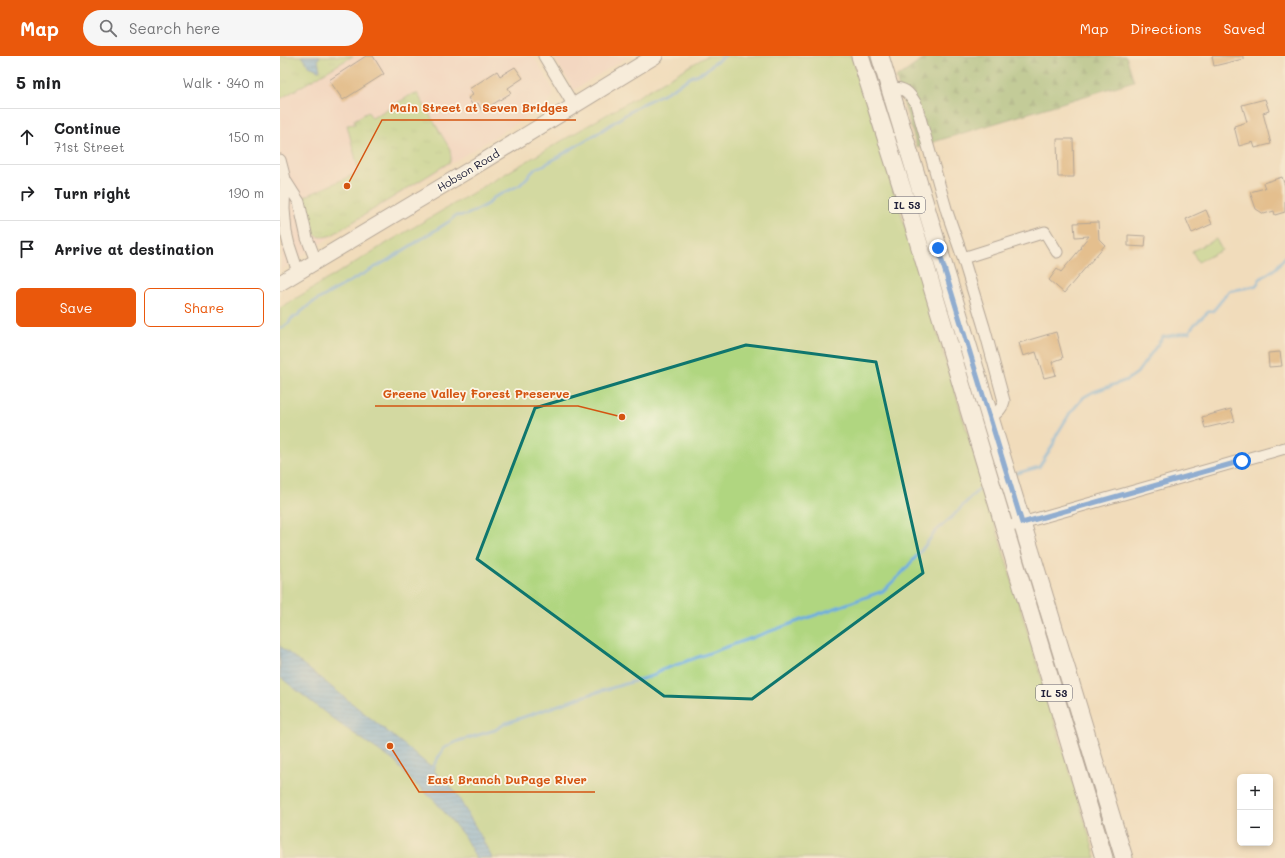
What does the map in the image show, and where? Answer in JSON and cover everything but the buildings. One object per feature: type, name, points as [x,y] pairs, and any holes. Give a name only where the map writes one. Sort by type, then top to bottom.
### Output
[{"type":"main road","name":"Hobson Road","points":[[280,283],[655,56]]},
{"type":"main road","name":"IL 53","points":[[860,56],[1104,858]]},
{"type":"main road","name":"IL 53","points":[[880,56],[1124,858]]},
{"type":"street","points":[[544,56],[574,106]]},
{"type":"street","points":[[890,88],[898,87],[903,89],[916,104],[947,212],[984,327],[1004,400],[1002,406],[990,418]]},
{"type":"street","points":[[280,160],[285,179],[299,202],[307,238],[316,261]]},
{"type":"street","points":[[285,179],[284,209],[286,232],[298,272]]},
{"type":"street","points":[[963,258],[1045,232],[1057,252]]},
{"type":"street","points":[[1004,528],[1285,448]]},
{"type":"highlighted area","points":[[746,345],[876,362],[923,573],[752,699],[664,696],[477,559],[535,408]]},
{"type":"shaded area","points":[[280,56],[533,56],[549,82],[553,96],[545,106],[332,236],[280,271],[283,246],[280,226]]},
{"type":"shaded area","points":[[553,56],[629,56],[574,90]]},
{"type":"green space","points":[[280,56],[353,56],[280,99]]},
{"type":"green space","points":[[707,56],[852,56],[874,124],[1096,858],[280,858],[280,308],[392,240]]},
{"type":"green space","points":[[928,56],[1126,56],[1134,81],[917,147],[896,78]]},
{"type":"green space","points":[[414,93],[415,95],[417,93],[450,149],[450,162],[332,235],[323,237],[316,235],[311,231],[302,198],[359,172],[347,125],[355,124],[354,120],[368,112],[372,118]]},
{"type":"green space","points":[[1216,239],[1222,250],[1198,262],[1192,251]]},
{"type":"water","points":[[302,56],[320,56],[318,60],[320,70],[317,71],[309,66]]},
{"type":"water","points":[[280,646],[428,765],[434,766],[434,771],[454,790],[492,858],[476,858],[464,836],[435,801],[411,780],[394,761],[337,722],[280,677]]},
{"type":"waterway","points":[[280,329],[312,303],[388,260],[450,221],[455,216],[466,215],[475,211],[489,203],[493,198],[520,185],[535,169],[601,131],[640,105],[705,71],[725,56]]},
{"type":"waterway","points":[[1014,474],[1039,467],[1070,413],[1084,397],[1093,392],[1127,380],[1137,373],[1163,337],[1189,332],[1208,312],[1213,311],[1229,291],[1256,286],[1260,279],[1276,268],[1285,257]]},
{"type":"waterway","points":[[432,768],[444,748],[458,741],[495,730],[506,723],[588,695],[655,675],[659,671],[883,591],[902,573],[935,532],[980,489]]},
{"type":"place","name":"Main Street at Seven Bridges","points":[[347,186]]},
{"type":"place","name":"Greene Valley Forest Preserve","points":[[622,417]]},
{"type":"place","name":"East Branch DuPage River","points":[[390,746]]},
{"type":"route","points":[[938,248],[1022,523],[1242,461]]}]
